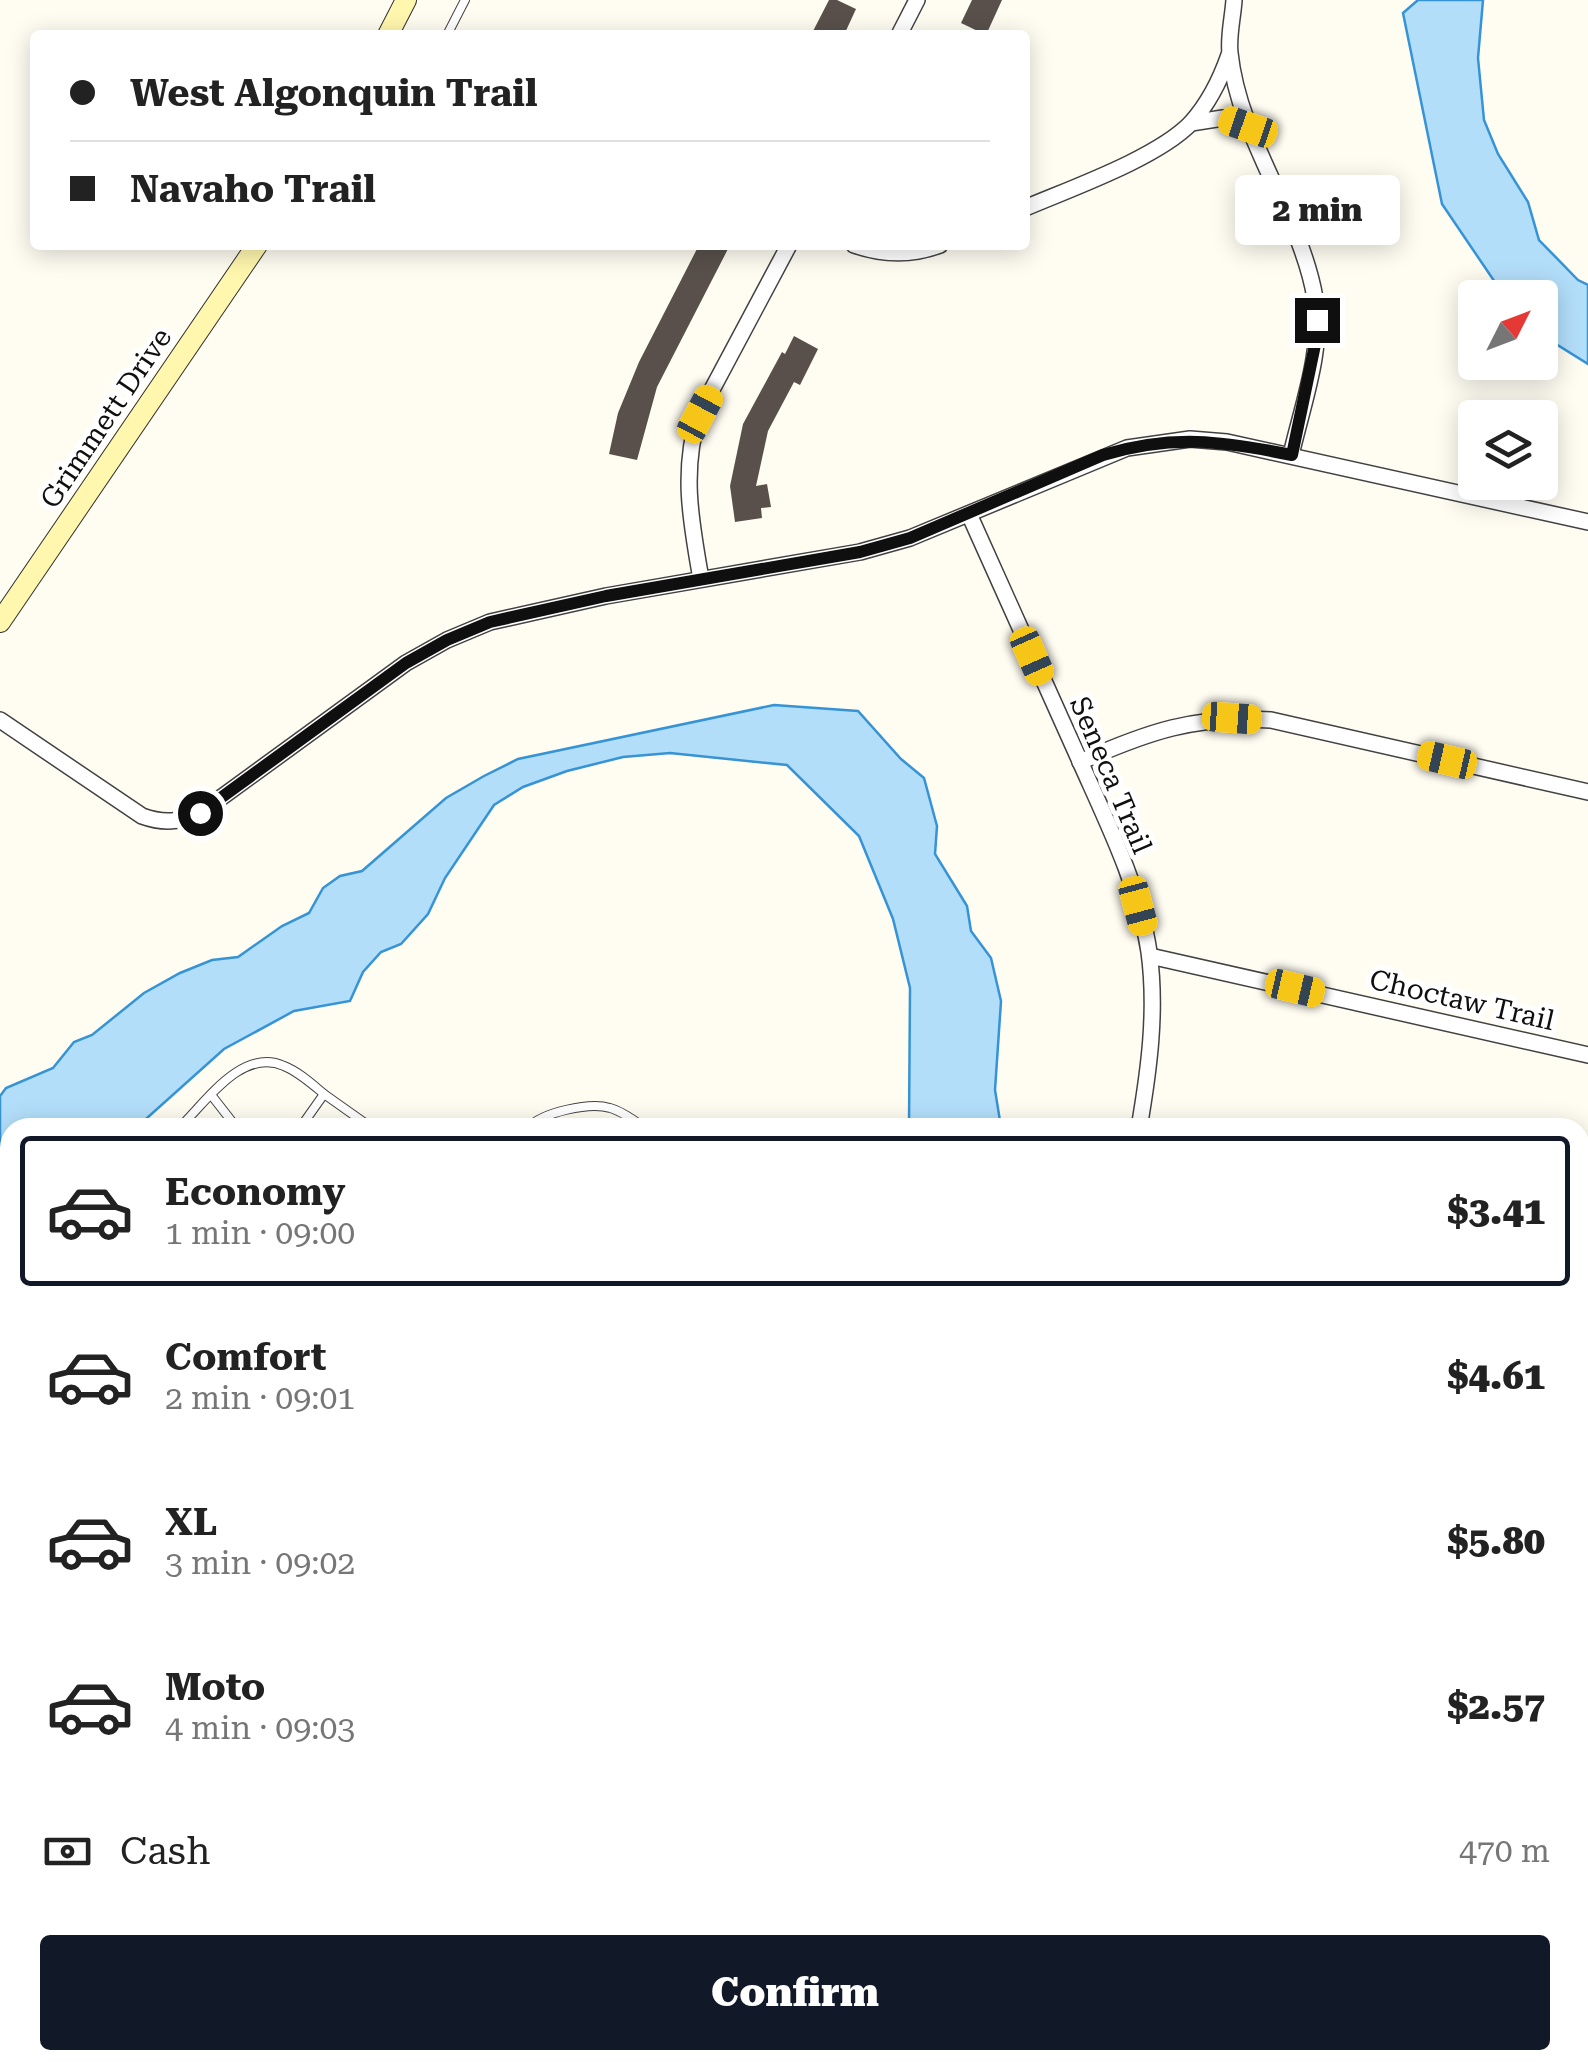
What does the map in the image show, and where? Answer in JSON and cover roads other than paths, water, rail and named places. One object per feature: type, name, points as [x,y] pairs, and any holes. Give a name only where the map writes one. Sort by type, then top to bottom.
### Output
[{"type":"main road","points":[[391,30],[406,0]]},
{"type":"main road","name":"Grimmett Drive","points":[[0,622],[254,250]]},
{"type":"street","points":[[901,30],[917,0]]},
{"type":"street","points":[[1234,0],[1230,52],[1248,127],[1308,268],[1315,298],[1316,340],[1292,455]]},
{"type":"street","points":[[1030,206],[1163,144],[1191,122],[1210,96],[1230,52]]},
{"type":"street","points":[[1191,122],[1223,118],[1248,127]]},
{"type":"street","points":[[701,579],[688,495],[693,434],[786,250]]},
{"type":"street","points":[[867,250],[898,254],[926,250]]},
{"type":"street","points":[[0,720],[142,816],[174,822],[200,813],[406,663],[490,622],[536,610],[860,552],[910,538],[1103,455],[1146,444],[1190,439],[1227,442],[1588,522]]},
{"type":"street","name":"Seneca Trail","points":[[970,514],[1110,830],[1138,906],[1150,956],[1151,1040],[1139,1118]]},
{"type":"street","points":[[1080,762],[1173,725],[1232,718],[1271,720],[1588,792]]},
{"type":"street","name":"Choctaw Trail","points":[[1150,956],[1588,1054]]},
{"type":"lane","points":[[450,30],[466,0]]},
{"type":"lane","points":[[190,1118],[239,1070],[266,1061],[287,1067],[358,1118]]},
{"type":"lane","points":[[307,1118],[324,1094]]},
{"type":"lane","points":[[212,1096],[229,1118]]},
{"type":"lane","points":[[539,1118],[564,1110],[609,1107],[628,1118]]},
{"type":"water","points":[[1418,0],[1483,0],[1478,58],[1484,120],[1498,154],[1528,202],[1539,240],[1578,280],[1588,285],[1588,364],[1558,345],[1558,280],[1493,280],[1442,204],[1403,13]]},
{"type":"water","points":[[774,705],[858,711],[901,759],[924,778],[937,826],[935,854],[967,906],[971,931],[991,958],[1001,1001],[995,1090],[1000,1118],[909,1118],[910,988],[893,919],[859,836],[787,765],[670,753],[623,757],[567,771],[523,787],[494,805],[445,878],[428,914],[401,944],[381,952],[363,972],[350,1001],[294,1011],[224,1049],[147,1118],[0,1118],[0,1096],[6,1088],[53,1068],[74,1042],[92,1035],[144,993],[212,960],[238,957],[282,926],[309,913],[323,888],[340,876],[362,871],[446,798],[518,759]]}]
